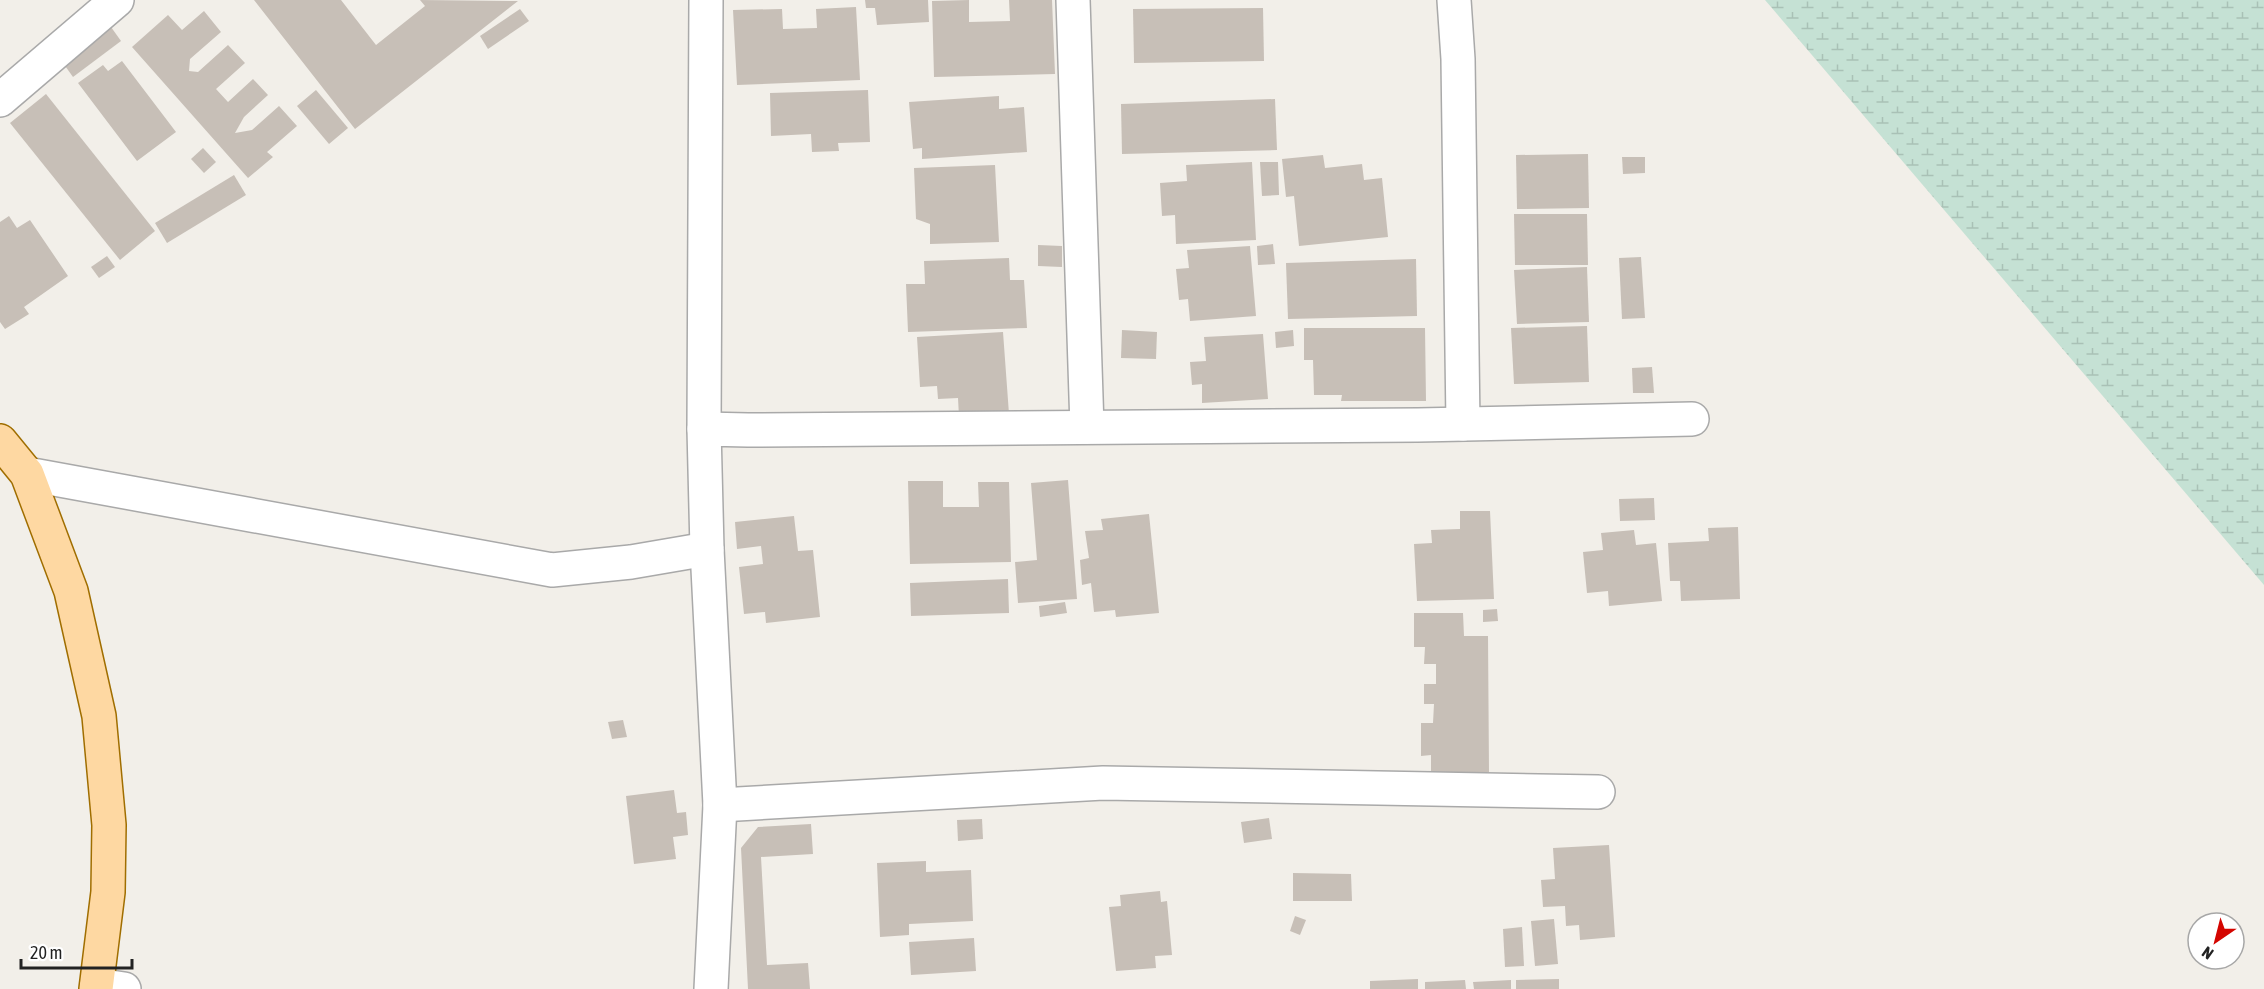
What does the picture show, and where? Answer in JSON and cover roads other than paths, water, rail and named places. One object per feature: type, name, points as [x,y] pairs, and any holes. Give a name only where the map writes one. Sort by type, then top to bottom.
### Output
[{"type":"main road","points":[[0,441],[27,474],[71,591],[99,716],[109,825],[106,987]]},
{"type":"street","points":[[0,100],[117,0]]},
{"type":"street","points":[[706,0],[704,429],[707,549],[720,805],[711,989]]},
{"type":"street","points":[[1073,0],[1088,427]]},
{"type":"street","points":[[1454,0],[1458,59],[1463,424]]},
{"type":"street","points":[[704,429],[1463,424],[1692,419]]},
{"type":"street","points":[[27,474],[552,570],[631,562],[707,549]]},
{"type":"street","points":[[720,805],[1102,783],[1598,792]]}]
